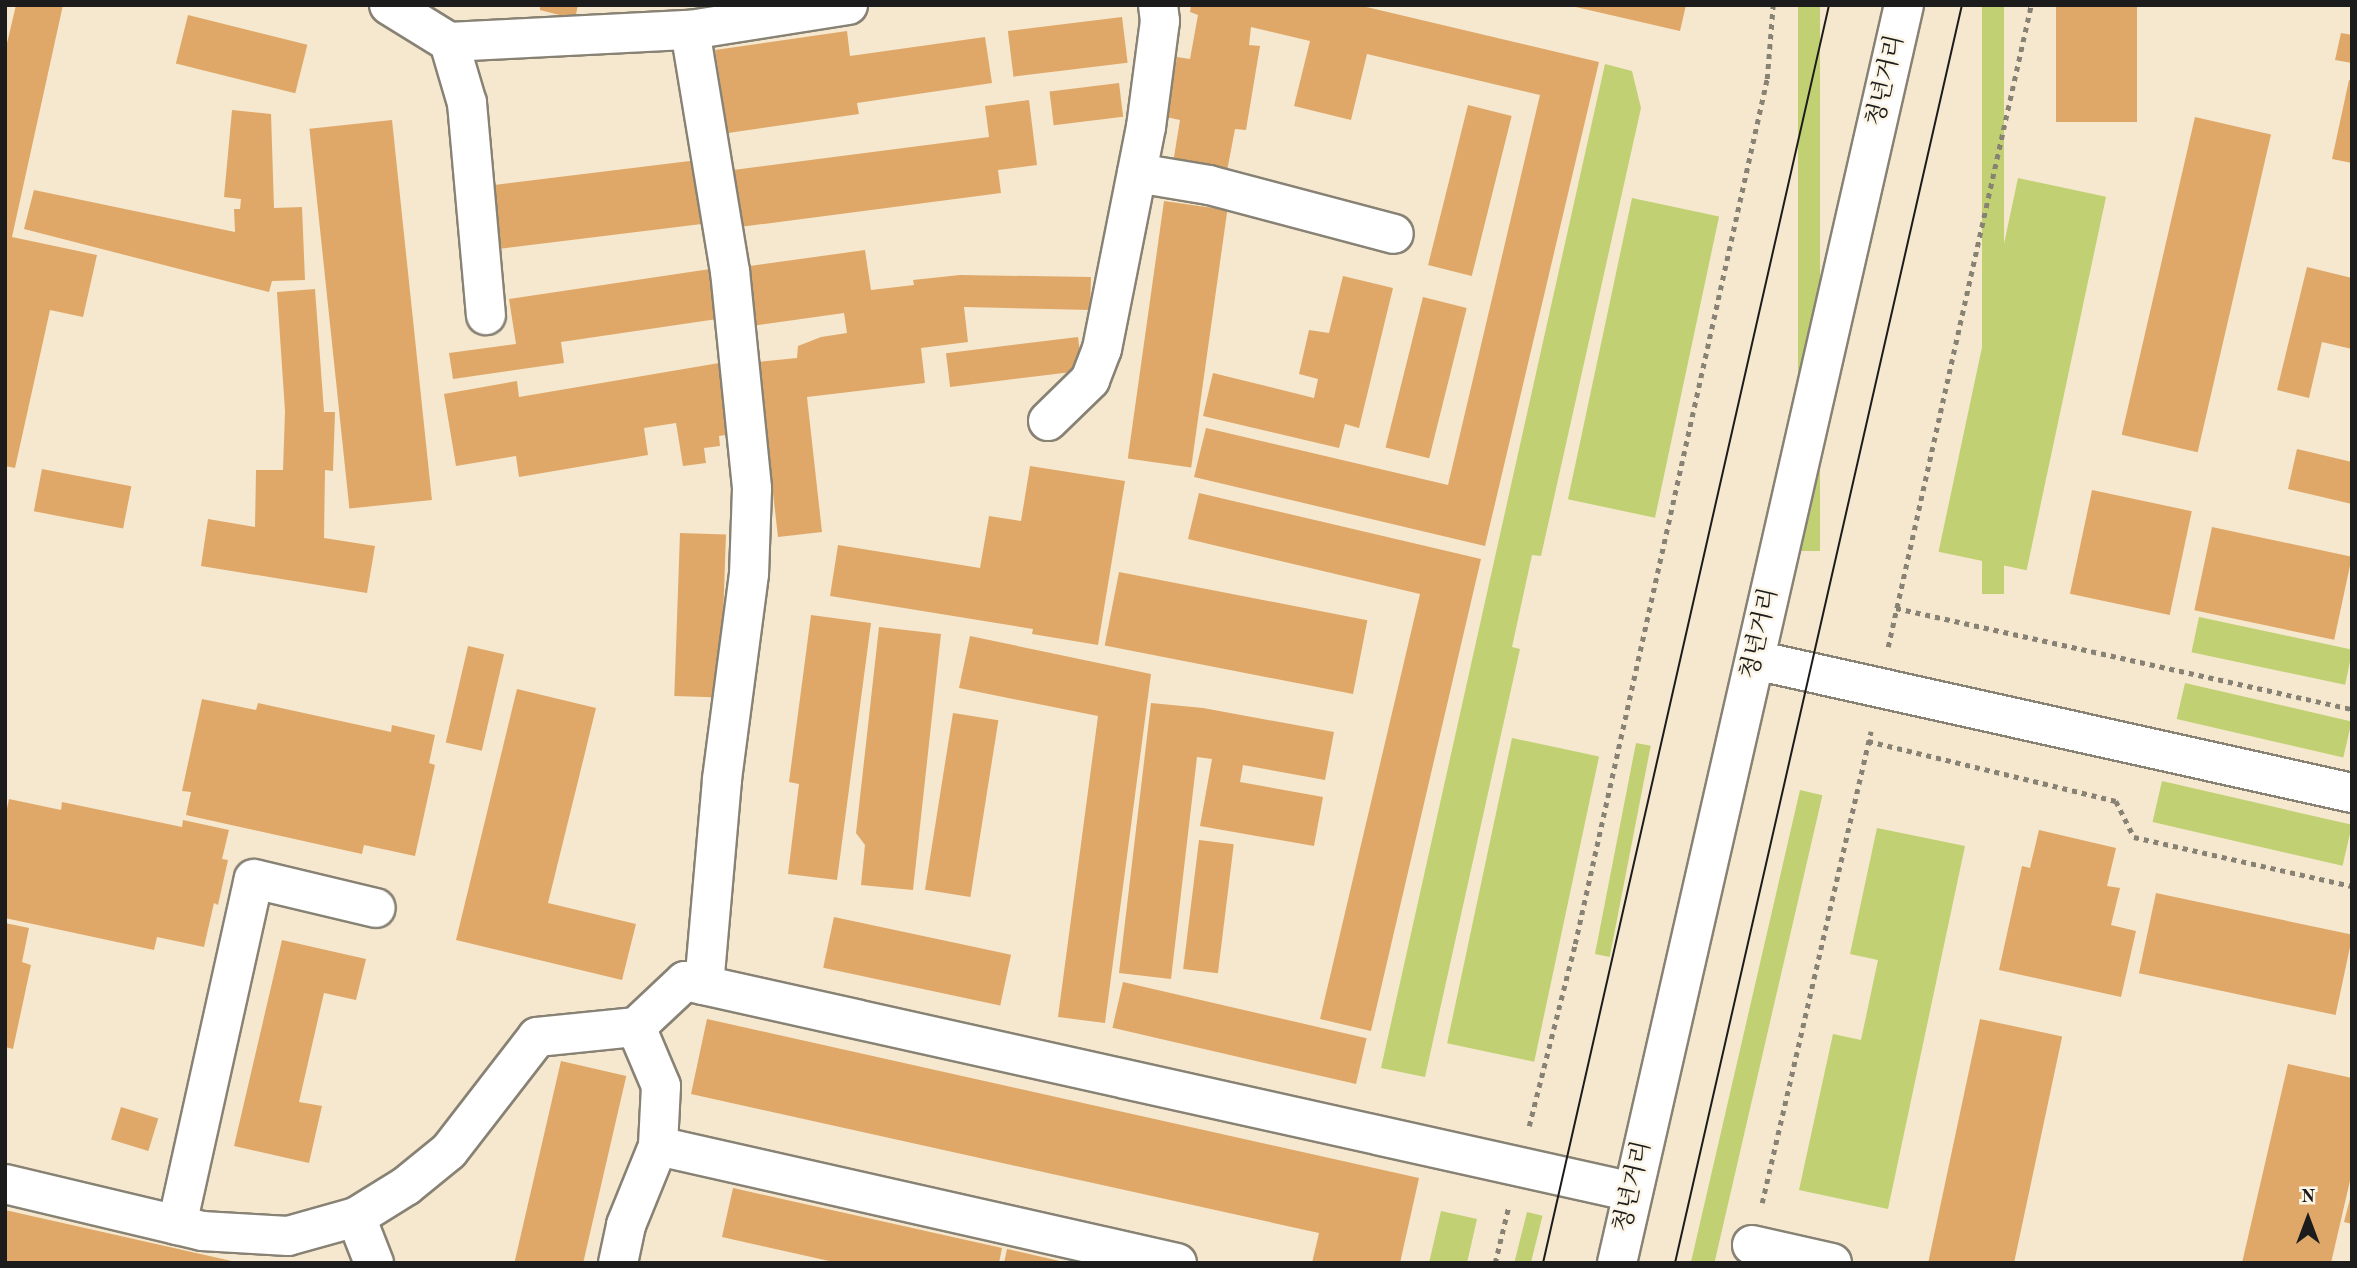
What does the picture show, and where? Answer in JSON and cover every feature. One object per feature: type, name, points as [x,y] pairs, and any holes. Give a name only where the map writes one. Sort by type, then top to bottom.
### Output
[{"type":"street","points":[[389,5],[449,42],[634,19],[690,30],[848,5]]},
{"type":"street","points":[[1048,421],[1090,380],[1102,349],[1137,173],[1157,47],[1158,5]]},
{"type":"street","name":"청년거리","points":[[1617,1263],[1904,5]]},
{"type":"street","points":[[690,30],[730,271],[752,489],[750,574],[722,780],[704,985]]},
{"type":"street","points":[[449,42],[467,103],[486,315]]},
{"type":"street","points":[[1137,173],[1209,185],[1394,234]]},
{"type":"street","points":[[1755,660],[2352,793]]},
{"type":"street","points":[[177,1225],[254,879],[376,908]]},
{"type":"street","points":[[5,1184],[202,1231],[288,1236],[356,1217],[406,1186],[449,1151],[537,1037],[636,1027],[685,981],[1633,1192]]},
{"type":"street","points":[[618,1263],[626,1225],[658,1146],[661,1086],[636,1027]]},
{"type":"street","points":[[658,1146],[1177,1263]]},
{"type":"street","points":[[356,1217],[374,1263]]},
{"type":"street","points":[[1752,1245],[1832,1263]]},
{"type":"path","points":[[1495,1263],[1575,944],[1767,79],[1773,5]]},
{"type":"path","points":[[1752,1245],[1868,741],[2031,5]]},
{"type":"path","points":[[1896,608],[2352,709]]},
{"type":"path","points":[[1868,741],[2116,801],[2134,837],[2352,886]]},
{"type":"green space","points":[[1798,5],[1820,5],[1820,551],[1798,551]]},
{"type":"green space","points":[[1982,5],[2004,5],[2004,594],[1982,594]]},
{"type":"green space","points":[[1605,64],[1632,71],[1641,108],[1541,556],[1532,555],[1512,647],[1520,649],[1425,1077],[1381,1068]]},
{"type":"green space","points":[[2018,178],[2106,197],[2027,570],[1939,552]]},
{"type":"green space","points":[[1632,198],[1719,217],[1655,518],[1568,499]]},
{"type":"green space","points":[[2199,617],[2352,650],[2345,685],[2192,652]]},
{"type":"green space","points":[[2185,683],[2352,721],[2343,758],[2177,719]]},
{"type":"green space","points":[[1512,738],[1599,757],[1534,1062],[1447,1043]]},
{"type":"green space","points":[[1636,743],[1651,746],[1610,957],[1595,954]]},
{"type":"green space","points":[[2162,781],[2352,825],[2343,866],[2153,822]]},
{"type":"green space","points":[[1800,790],[1822,795],[1714,1263],[1691,1263]]},
{"type":"green space","points":[[1877,828],[1965,846],[1888,1209],[1799,1190],[1833,1034],[1861,1040],[1878,960],[1850,954]]},
{"type":"green space","points":[[1441,1211],[1477,1219],[1467,1263],[1429,1263]]},
{"type":"green space","points":[[1527,1212],[1543,1216],[1531,1263],[1514,1262]]},
{"type":"building","points":[[16,5],[63,5],[12,237],[97,255],[83,317],[50,310],[15,468],[5,466],[5,52]]},
{"type":"building","points":[[540,5],[578,5],[575,19],[540,10]]},
{"type":"building","points":[[1191,5],[1358,5],[1599,62],[1485,546],[1194,477],[1206,428],[1448,485],[1540,95],[1367,54],[1351,120],[1294,106],[1310,41],[1251,27],[1249,45],[1260,46],[1246,130],[1235,129],[1227,171],[1173,163],[1180,120],[1166,117],[1177,57],[1190,59],[1198,15],[1190,12]]},
{"type":"building","points":[[1567,5],[1686,5],[1680,31]]},
{"type":"building","points":[[2056,5],[2137,5],[2137,122],[2056,122]]},
{"type":"building","points":[[188,15],[307,45],[295,93],[176,64]]},
{"type":"building","points":[[1122,17],[1128,63],[1013,77],[1008,31]]},
{"type":"building","points":[[847,31],[850,56],[985,37],[992,83],[857,103],[859,114],[728,133],[715,50]]},
{"type":"building","points":[[2341,33],[2352,35],[2352,63],[2335,60]]},
{"type":"building","points":[[2349,80],[2352,81],[2352,163],[2332,159]]},
{"type":"building","points":[[1119,83],[1123,117],[1054,125],[1050,92]]},
{"type":"building","points":[[1029,100],[1037,165],[998,170],[1001,193],[740,227],[733,170],[989,137],[985,106]]},
{"type":"building","points":[[1468,105],[1512,116],[1472,276],[1428,265]]},
{"type":"building","points":[[232,110],[271,114],[274,208],[302,207],[305,280],[272,281],[269,292],[24,229],[34,190],[235,232],[234,209],[240,209],[241,199],[224,197]]},
{"type":"building","points":[[2195,117],[2271,135],[2198,452],[2122,435]]},
{"type":"building","points":[[392,120],[432,500],[349,509],[309,129]]},
{"type":"building","points":[[698,160],[706,224],[500,249],[493,185]]},
{"type":"building","points":[[1164,201],[1227,210],[1191,467],[1128,458]]},
{"type":"building","points":[[865,250],[871,290],[914,285],[913,280],[960,275],[1091,277],[1090,310],[964,307],[968,342],[921,348],[925,383],[807,397],[822,532],[778,537],[758,362],[797,358],[798,346],[821,337],[847,333],[844,313],[751,326],[743,267]]},
{"type":"building","points":[[2307,267],[2352,278],[2352,349],[2322,342],[2309,398],[2277,390]]},
{"type":"building","points":[[717,268],[724,318],[561,342],[564,363],[453,379],[449,353],[516,344],[509,299]]},
{"type":"building","points":[[1343,276],[1393,288],[1359,428],[1345,424],[1339,448],[1203,416],[1213,373],[1314,398],[1318,379],[1299,374],[1309,330],[1329,333]]},
{"type":"building","points":[[315,289],[324,412],[335,412],[333,471],[325,470],[324,538],[375,546],[367,593],[201,566],[208,519],[255,527],[256,470],[283,470],[285,411],[277,292]]},
{"type":"building","points":[[1423,297],[1467,308],[1429,458],[1386,447]]},
{"type":"building","points":[[1078,337],[1082,371],[950,387],[946,353]]},
{"type":"building","points":[[725,362],[737,433],[719,436],[720,446],[704,448],[706,463],[683,466],[676,423],[644,428],[648,455],[519,477],[516,456],[456,466],[444,394],[517,381],[519,397]]},
{"type":"building","points":[[2297,449],[2352,462],[2352,504],[2288,489]]},
{"type":"building","points":[[1030,466],[1125,481],[1098,645],[1032,634],[1033,629],[830,596],[838,545],[980,568],[989,516],[1021,521]]},
{"type":"building","points":[[42,469],[131,486],[123,529],[34,511]]},
{"type":"building","points":[[2092,490],[2192,511],[2170,615],[2070,594]]},
{"type":"building","points":[[1199,493],[1481,559],[1371,1031],[1320,1019],[1420,594],[1188,539]]},
{"type":"building","points":[[2212,527],[2352,557],[2334,640],[2194,610]]},
{"type":"building","points":[[680,533],[726,535],[720,698],[674,696]]},
{"type":"building","points":[[1119,572],[1367,620],[1353,694],[1105,646]]},
{"type":"building","points":[[811,615],[871,623],[837,880],[788,874],[799,784],[789,782]]},
{"type":"building","points":[[879,627],[941,634],[913,890],[861,885],[865,845],[856,833]]},
{"type":"building","points":[[970,636],[1151,674],[1105,1023],[1058,1017],[1098,716],[959,688]]},
{"type":"building","points":[[468,646],[504,654],[482,751],[446,742]]},
{"type":"building","points":[[517,689],[596,708],[548,903],[636,924],[622,980],[456,940]]},
{"type":"building","points":[[202,699],[256,710],[258,703],[391,732],[392,725],[435,735],[429,763],[435,765],[415,856],[364,845],[362,854],[186,815],[191,792],[182,791]]},
{"type":"building","points":[[1151,703],[1203,708],[1334,732],[1325,780],[1243,765],[1240,782],[1323,797],[1314,846],[1200,826],[1212,759],[1197,757],[1171,979],[1119,973]]},
{"type":"building","points":[[953,713],[998,720],[970,897],[925,890]]},
{"type":"building","points":[[9,799],[61,810],[62,802],[182,827],[183,820],[229,830],[222,859],[228,860],[218,905],[214,903],[204,947],[157,937],[154,950],[5,918],[5,818]]},
{"type":"building","points":[[2039,830],[2116,848],[2107,886],[2120,888],[2111,925],[2136,931],[2121,997],[1999,970],[2022,866],[2030,868]]},
{"type":"building","points":[[1199,840],[1234,844],[1218,973],[1183,969]]},
{"type":"building","points":[[2156,893],[2352,935],[2336,1015],[2139,973]]},
{"type":"building","points":[[834,917],[1011,955],[1000,1005],[823,968]]},
{"type":"building","points":[[5,923],[29,928],[22,962],[31,965],[13,1049],[5,1047]]},
{"type":"building","points":[[282,940],[366,959],[356,1000],[324,993],[299,1102],[322,1106],[309,1163],[234,1146]]},
{"type":"building","points":[[1123,982],[1367,1038],[1356,1084],[1112,1028]]},
{"type":"building","points":[[707,1019],[1419,1178],[1400,1263],[1312,1263],[1319,1233],[691,1094]]},
{"type":"building","points":[[1980,1019],[2062,1036],[2014,1263],[1928,1263]]},
{"type":"building","points":[[561,1061],[626,1076],[583,1263],[514,1263]]},
{"type":"building","points":[[2288,1064],[2352,1078],[2352,1172],[2331,1263],[2242,1263]]},
{"type":"building","points":[[121,1107],[158,1118],[148,1151],[111,1140]]},
{"type":"building","points":[[733,1188],[1002,1248],[999,1263],[838,1263],[722,1237]]},
{"type":"building","points":[[2352,1195],[2352,1224],[2344,1222]]},
{"type":"building","points":[[5,1210],[236,1262],[5,1263]]},
{"type":"building","points":[[1007,1249],[1064,1262],[1064,1263],[1004,1263]]},
{"type":"tram line","points":[[1543,1263],[1829,5]]},
{"type":"tram line","points":[[1675,1263],[1962,5]]}]
